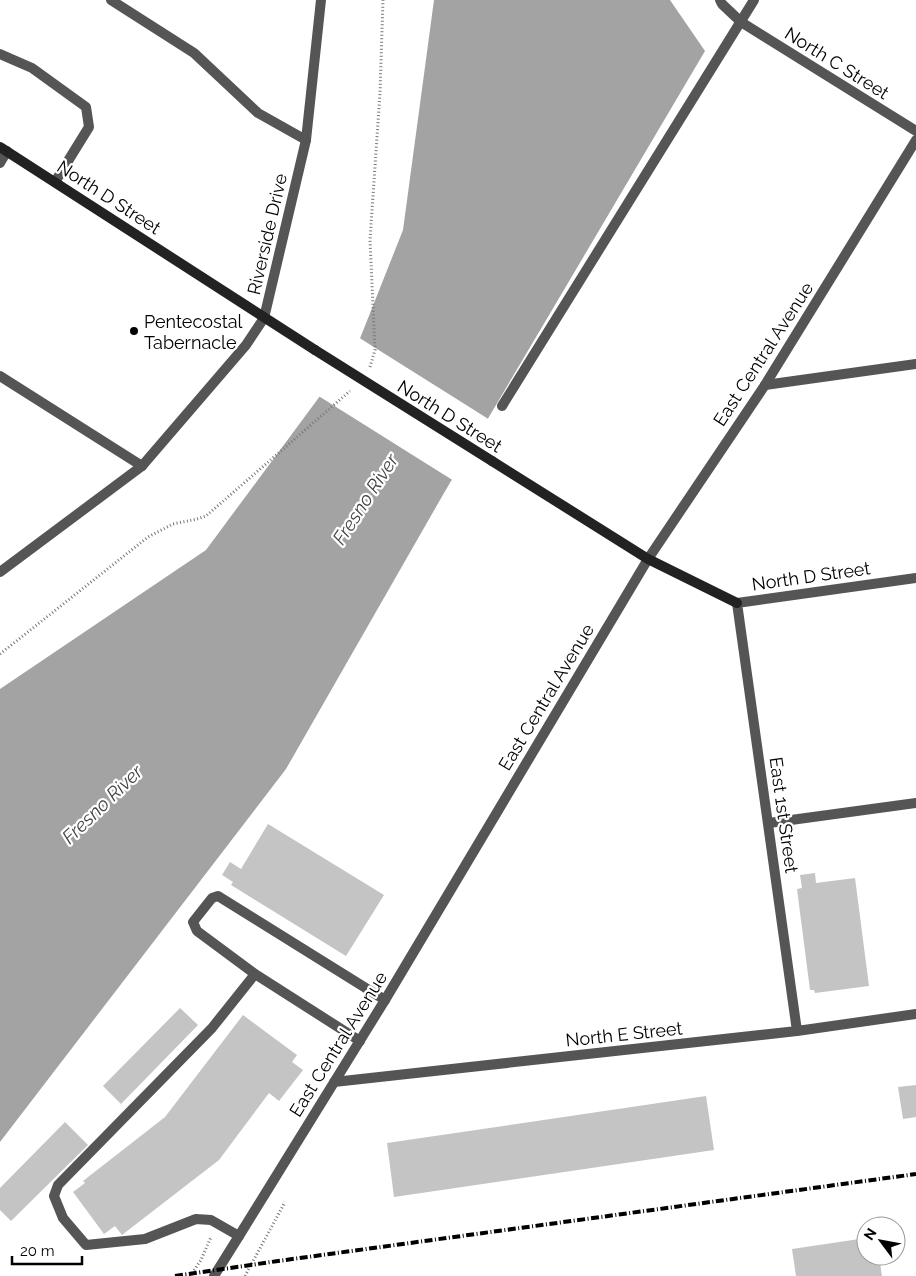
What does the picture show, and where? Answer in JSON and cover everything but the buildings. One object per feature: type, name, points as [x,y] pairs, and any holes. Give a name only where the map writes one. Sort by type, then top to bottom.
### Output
[{"type":"street","points":[[111,0],[194,53],[258,113],[306,140]]},
{"type":"street","name":"Riverside Drive","points":[[0,572],[142,466],[246,345],[264,318],[306,140],[321,0]]},
{"type":"street","name":"North C Street","points":[[720,0],[741,22],[916,131]]},
{"type":"street","points":[[502,406],[754,0]]},
{"type":"street","points":[[0,54],[32,68],[86,107],[89,127],[55,182]]},
{"type":"street","name":"East Central Avenue","points":[[214,1276],[385,1000],[648,559],[765,384],[916,140]]},
{"type":"street","points":[[0,163],[4,149]]},
{"type":"street","name":"North D Street","points":[[4,149],[264,318],[648,559],[737,603],[916,578]]},
{"type":"street","points":[[765,384],[916,364]]},
{"type":"street","points":[[0,376],[142,466]]},
{"type":"street","name":"East 1st Street","points":[[737,603],[798,1031]]},
{"type":"street","points":[[768,823],[916,803]]},
{"type":"street","points":[[360,1041],[256,974],[197,931],[193,922],[212,898],[218,896],[385,1000]]},
{"type":"street","points":[[239,1236],[211,1220],[196,1219],[145,1239],[86,1245],[63,1218],[54,1196],[58,1185],[212,1028],[256,974]]},
{"type":"street","name":"North E Street","points":[[334,1082],[798,1031],[916,1014]]},
{"type":"path","points":[[365,374],[370,367],[375,350],[370,240],[380,93],[383,0]]},
{"type":"path","points":[[0,654],[148,537],[173,524],[206,516],[354,387]]},
{"type":"path","points":[[245,1276],[285,1202]]},
{"type":"path","points":[[190,1276],[201,1260],[212,1236]]},
{"type":"water","name":"Fresno River","points":[[434,0],[670,0],[705,51],[444,493],[286,769],[0,1142],[0,689],[206,550],[357,346],[403,230]]},
{"type":"pier","points":[[358,337],[490,420],[454,481],[317,395],[355,344]]},
{"type":"railway","points":[[175,1276],[916,1174]]},
{"type":"place","name":"Pentecostal Tabernacle","points":[[134,331]]}]
